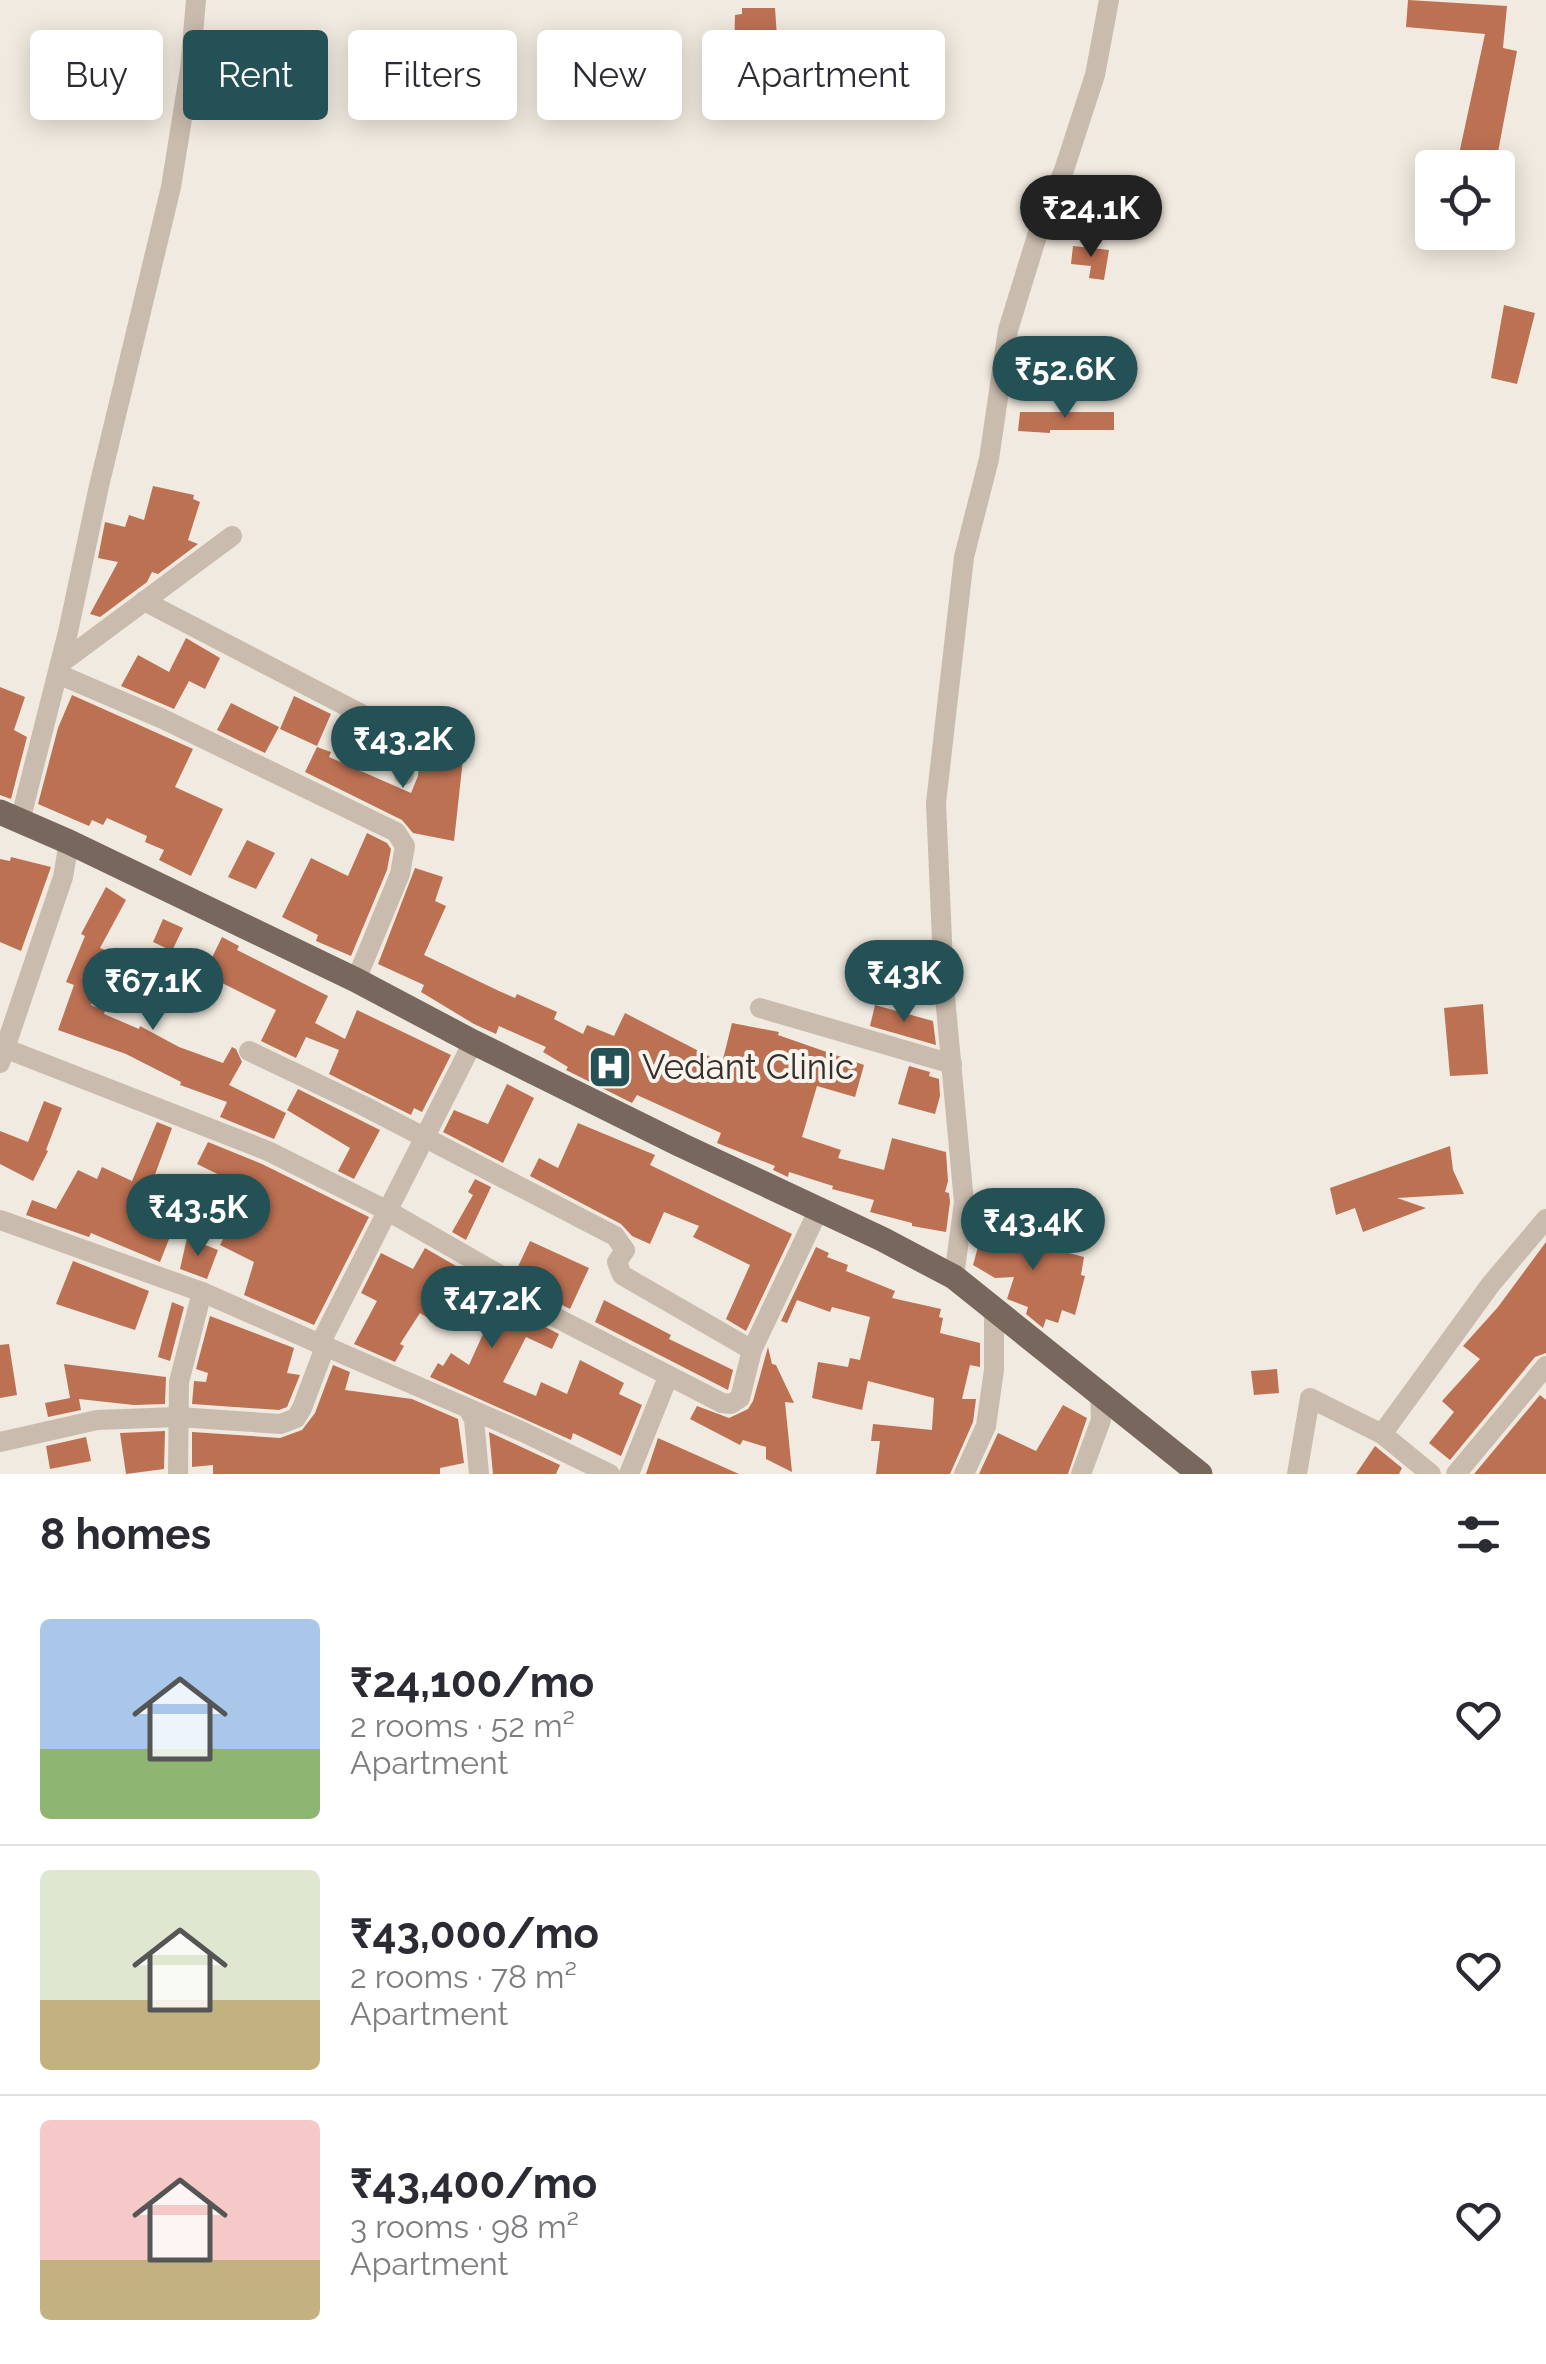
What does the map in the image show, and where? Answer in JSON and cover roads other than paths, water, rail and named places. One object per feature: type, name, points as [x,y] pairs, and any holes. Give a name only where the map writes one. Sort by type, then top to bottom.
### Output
[{"type":"main road","points":[[10,817],[356,980],[473,1042],[954,1277],[1200,1474]]},
{"type":"street","points":[[10,817],[59,669],[171,187],[190,68],[196,0]]},
{"type":"street","points":[[954,1277],[964,1202],[944,986],[936,803],[964,557],[988,459],[1008,330],[1036,236],[1064,170],[1095,75],[1108,0]]},
{"type":"street","points":[[59,669],[232,536]]},
{"type":"street","points":[[144,602],[400,734],[407,746],[404,775]]},
{"type":"street","points":[[59,669],[396,832],[405,846],[400,874],[356,980]]},
{"type":"street","points":[[69,842],[63,877],[2,1056],[268,1151],[388,1211],[506,1278],[512,1295],[722,1403],[731,1404],[740,1398],[752,1350],[819,1209]]},
{"type":"street","points":[[760,1008],[952,1064]]},
{"type":"street","points":[[0,1442],[96,1420],[178,1417],[280,1424],[296,1418],[322,1346],[473,1042]]},
{"type":"street","points":[[249,1051],[615,1236],[625,1250],[617,1262],[622,1275],[752,1350]]},
{"type":"street","points":[[0,1220],[202,1292],[470,1412],[524,1432],[610,1474]]},
{"type":"street","points":[[1382,1434],[1491,1284],[1545,1224]]},
{"type":"street","points":[[178,1474],[179,1382],[202,1292]]},
{"type":"street","points":[[964,1474],[986,1426],[994,1370],[994,1306]]},
{"type":"street","points":[[1456,1474],[1546,1366]]},
{"type":"street","points":[[629,1474],[668,1377]]},
{"type":"street","points":[[1081,1474],[1101,1420],[1100,1393]]},
{"type":"street","points":[[1297,1474],[1310,1398],[1382,1434],[1431,1474]]},
{"type":"street","points":[[470,1412],[480,1474]]},
{"type":"place","name":"Vedant Clinic","points":[[610,1067]]}]
